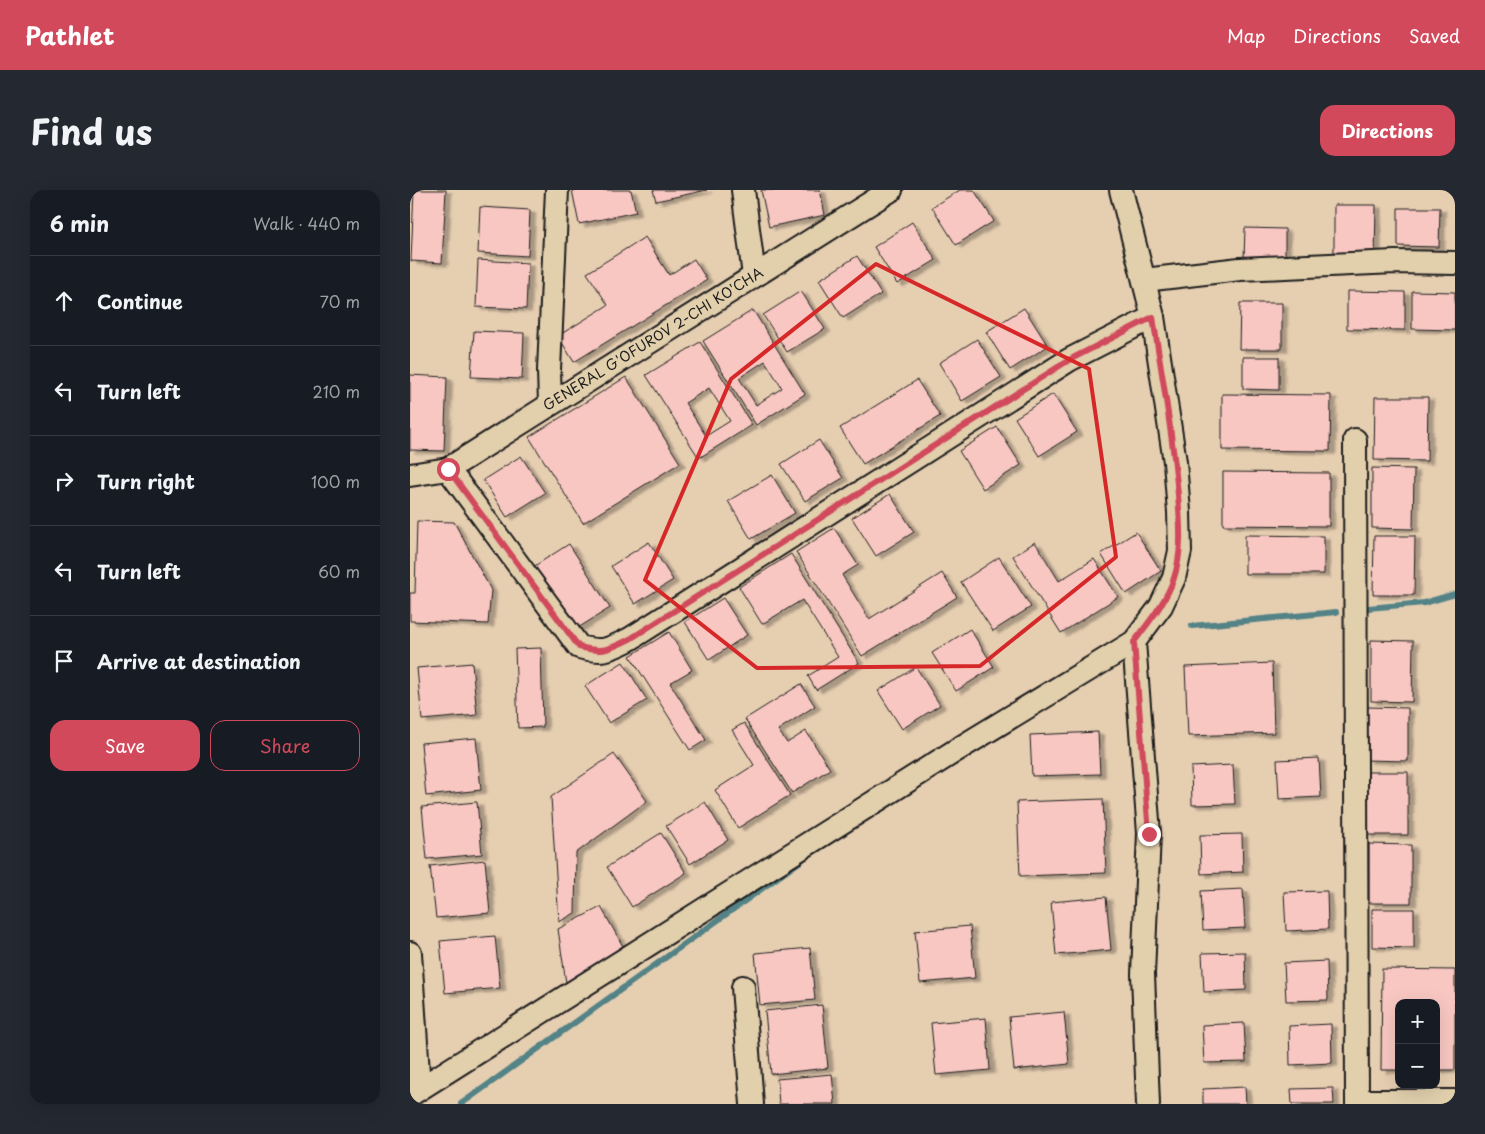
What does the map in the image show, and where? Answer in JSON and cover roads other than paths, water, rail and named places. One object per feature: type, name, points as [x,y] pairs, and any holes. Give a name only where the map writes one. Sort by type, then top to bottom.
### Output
[{"type":"street","points":[[550,404],[549,370],[557,190]]},
{"type":"street","points":[[743,190],[754,276]]},
{"type":"street","name":"GENERAL G'OFUROV 2-CHI KO'CHA","points":[[410,475],[448,469],[892,190]]},
{"type":"street","points":[[415,1092],[955,751],[1134,642],[1161,606],[1174,578],[1180,551],[1179,512],[1175,462],[1153,317],[1121,190]]},
{"type":"street","points":[[1144,280],[1240,269],[1395,262],[1455,263]]},
{"type":"street","points":[[448,469],[579,647],[596,651],[611,648],[630,639],[1069,360],[1153,317]]},
{"type":"street","points":[[1355,440],[1357,1102],[1455,1101]]},
{"type":"street","points":[[1134,642],[1149,834],[1143,974],[1148,1104]]},
{"type":"street","points":[[410,953],[415,1092]]},
{"type":"street","points":[[743,986],[752,1104]]},
{"type":"waterway","points":[[1368,608],[1424,603],[1455,594]]},
{"type":"waterway","points":[[1192,626],[1336,612]]},
{"type":"waterway","points":[[461,1104],[802,860]]}]
